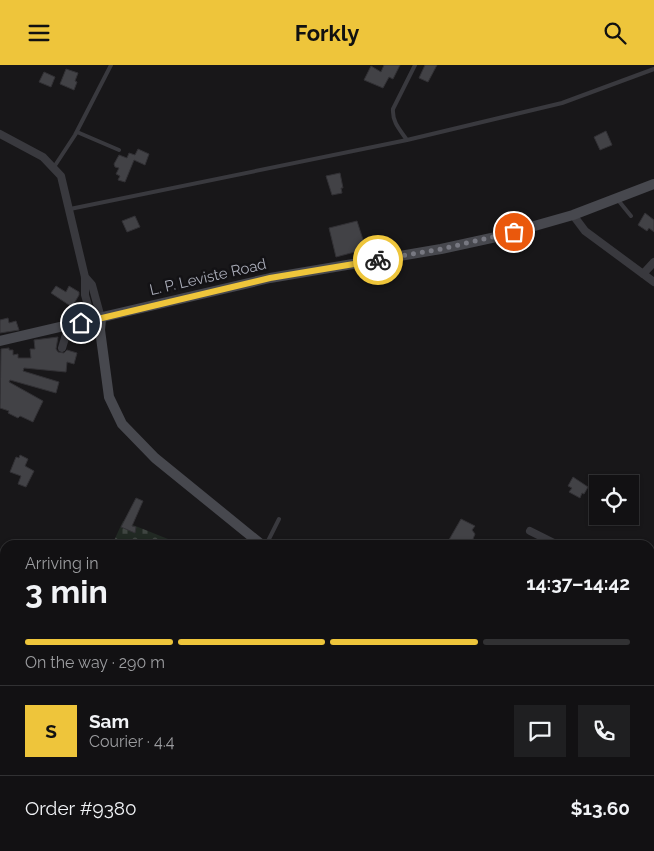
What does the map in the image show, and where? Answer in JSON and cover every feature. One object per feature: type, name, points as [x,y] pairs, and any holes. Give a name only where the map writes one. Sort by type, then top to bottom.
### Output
[{"type":"main road","name":"L. P. Leviste Road","points":[[0,341],[270,278],[441,249],[496,237],[573,215],[654,184]]},
{"type":"main road","points":[[96,319],[100,330],[109,397],[122,424],[155,458],[256,540]]},
{"type":"street","points":[[0,134],[42,157],[61,176],[85,277],[85,295],[96,319]]},
{"type":"street","points":[[573,215],[586,231],[654,282]]},
{"type":"street","points":[[643,274],[654,262]]},
{"type":"street","points":[[62,347],[69,325]]},
{"type":"street","points":[[530,531],[548,540]]},
{"type":"lane","points":[[54,167],[77,132],[111,65]]},
{"type":"lane","points":[[406,140],[395,124],[393,109],[414,65]]},
{"type":"lane","points":[[70,209],[406,140],[562,103],[654,69]]},
{"type":"lane","points":[[77,132],[119,150]]},
{"type":"lane","points":[[617,198],[631,216]]},
{"type":"lane","points":[[268,540],[279,519]]},
{"type":"green space","points":[[123,521],[170,540],[114,540]]},
{"type":"building","points":[[384,65],[400,65],[393,79],[389,77],[383,88],[364,80],[371,66],[381,72]]},
{"type":"building","points":[[425,65],[437,65],[428,82],[419,78]]},
{"type":"building","points":[[66,69],[78,73],[74,90],[60,84]]},
{"type":"building","points":[[44,72],[55,77],[51,87],[39,82]]},
{"type":"building","points":[[606,131],[612,145],[600,150],[594,137]]},
{"type":"building","points":[[138,149],[149,154],[145,165],[134,160],[125,182],[118,180],[120,176],[116,174],[119,168],[115,167],[114,164],[119,155],[127,158],[129,153],[135,155]]},
{"type":"building","points":[[340,173],[342,193],[332,195],[326,176]]},
{"type":"building","points":[[645,213],[654,220],[654,232],[649,228],[647,231],[638,225]]},
{"type":"building","points":[[135,216],[140,227],[127,232],[122,221]]},
{"type":"building","points":[[357,221],[366,249],[336,257],[329,228]]},
{"type":"building","points":[[56,286],[66,292],[69,286],[79,292],[72,307],[51,293]]},
{"type":"building","points":[[8,318],[9,323],[16,321],[19,330],[0,333],[0,320]]},
{"type":"building","points":[[58,337],[56,349],[58,352],[64,353],[67,350],[77,353],[74,364],[67,362],[66,372],[24,368],[23,371],[59,382],[56,393],[10,380],[9,382],[43,401],[33,422],[20,416],[18,418],[8,413],[9,411],[0,408],[1,349],[9,348],[9,350],[13,350],[13,355],[18,354],[18,358],[31,358],[30,349],[35,349],[34,340]]},
{"type":"building","points":[[20,455],[28,459],[25,466],[34,471],[26,487],[18,484],[21,476],[10,472],[16,457],[19,458]]},
{"type":"building","points":[[573,477],[588,487],[580,498],[569,492],[572,488],[568,486]]},
{"type":"building","points":[[136,498],[143,501],[132,526],[136,527],[135,533],[121,527]]},
{"type":"building","points":[[461,519],[475,526],[472,530],[475,534],[473,539],[475,540],[449,540]]},
{"type":"way so far","points":[[378,260],[441,249],[514,232]]},
{"type":"route","points":[[81,323],[270,278],[378,260]]}]
